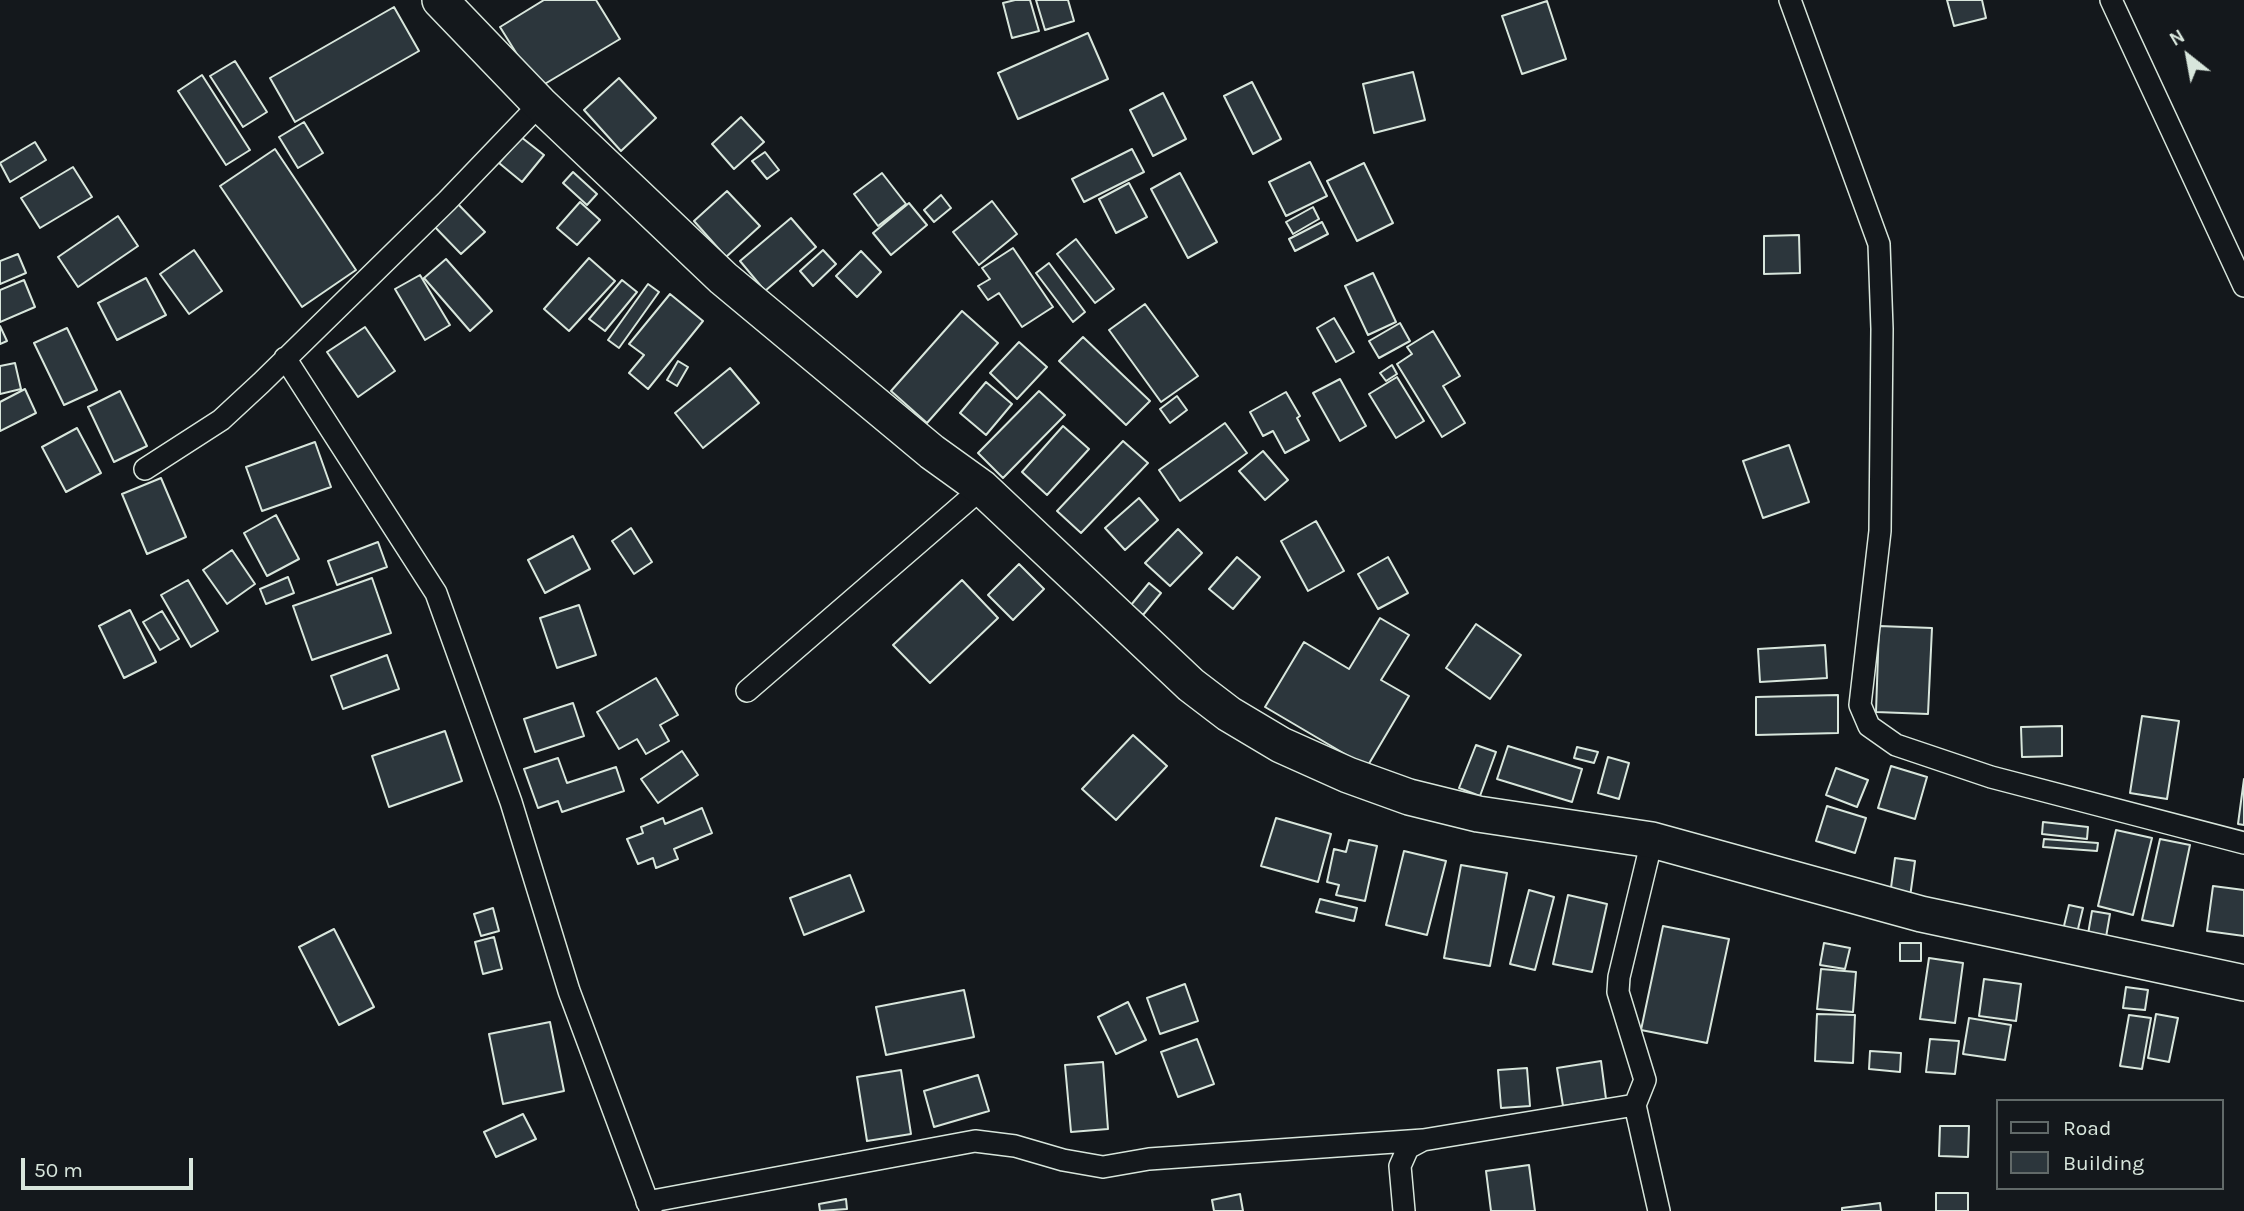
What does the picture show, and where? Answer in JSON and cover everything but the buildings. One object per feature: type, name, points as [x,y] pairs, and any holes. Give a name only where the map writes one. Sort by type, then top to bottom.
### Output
[{"type":"highway","points":[[440,0],[540,104],[723,278],[932,452],[982,488],[1191,685],[1229,714],[1281,745],[1348,775],[1409,797],[1478,814],[1652,840],[1922,914],[2244,983]]},
{"type":"street","points":[[1790,0],[1879,244],[1882,329],[1880,531],[1860,705],[1869,726],[1895,745],[1991,777],[2244,843]]},
{"type":"street","points":[[2111,0],[2244,286]]},
{"type":"street","points":[[145,469],[221,420],[447,201],[540,104]]},
{"type":"street","points":[[285,358],[436,593],[511,802],[569,992],[649,1207],[975,1140],[1015,1146],[1063,1160],[1103,1167],[1149,1159],[1423,1140],[1635,1105]]},
{"type":"street","points":[[747,691],[982,488]]},
{"type":"street","points":[[1652,840],[1619,977],[1618,992],[1644,1080],[1635,1105],[1659,1211]]},
{"type":"street","points":[[1404,1211],[1400,1166],[1408,1148],[1423,1140]]}]
